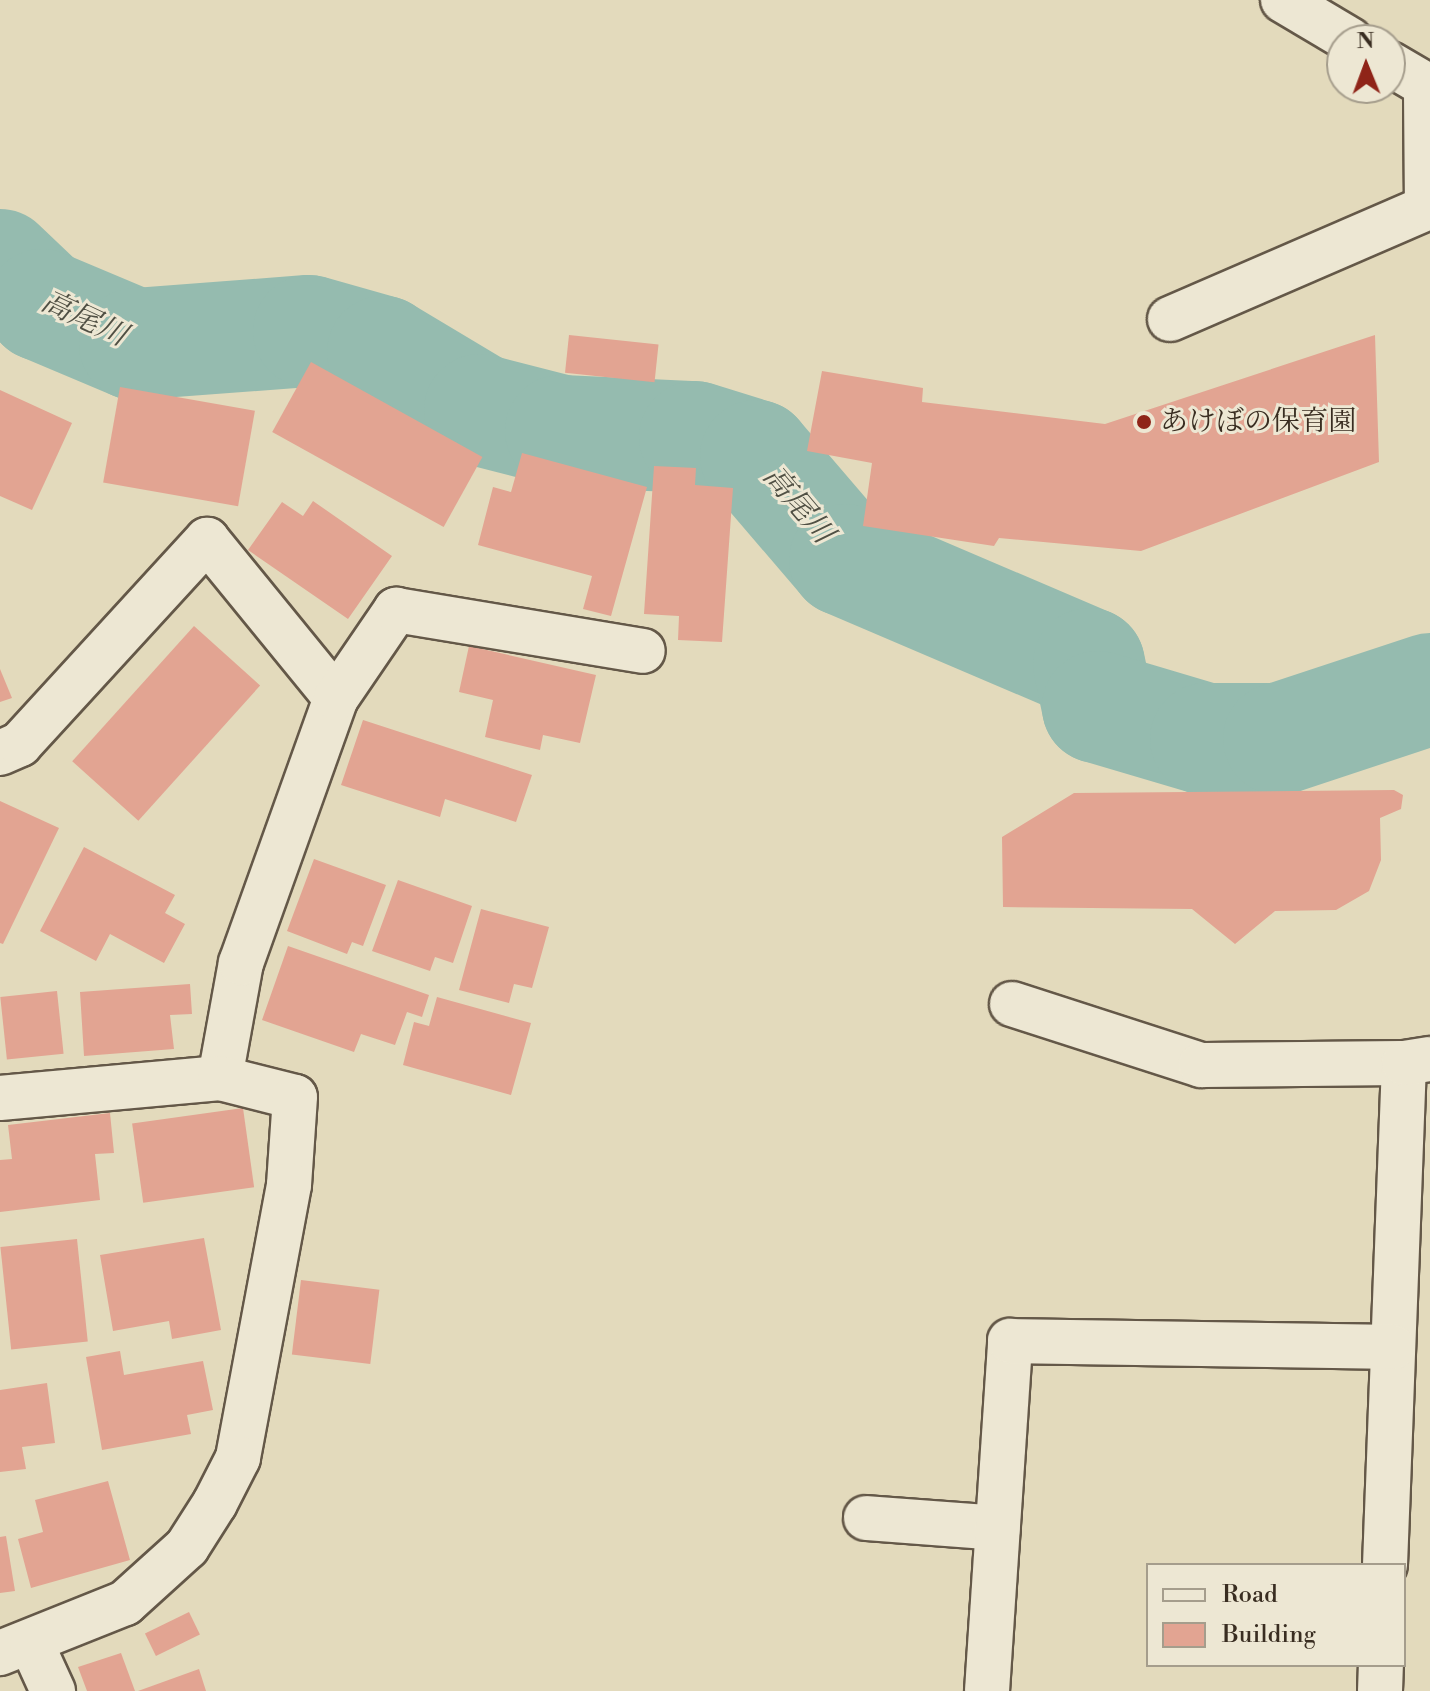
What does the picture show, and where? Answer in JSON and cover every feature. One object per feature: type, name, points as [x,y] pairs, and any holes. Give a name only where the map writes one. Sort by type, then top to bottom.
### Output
[{"type":"street","points":[[1283,0],[1326,26]]},
{"type":"street","points":[[1170,319],[1427,208],[1426,85],[1406,73]]},
{"type":"street","points":[[0,753],[20,744],[207,540],[336,698]]},
{"type":"street","points":[[220,1078],[241,963],[336,698],[396,610],[643,651]]},
{"type":"street","points":[[1012,1004],[1201,1065],[1417,1061],[1393,1347],[1385,1563]]},
{"type":"street","points":[[0,1098],[220,1078],[295,1097],[289,1185],[238,1458],[187,1547],[159,1577],[125,1603],[16,1649],[53,1691]]},
{"type":"street","points":[[987,1691],[1010,1341],[1393,1347]]},
{"type":"street","points":[[866,1518],[998,1528]]},
{"type":"street","points":[[1380,1691],[1381,1667]]},
{"type":"building","points":[[569,335],[659,344],[655,382],[565,373]]},
{"type":"building","points":[[1375,335],[1379,462],[1141,551],[999,538],[994,546],[863,526],[872,463],[807,451],[822,371],[923,388],[922,402],[1105,424]]},
{"type":"building","points":[[311,362],[482,457],[444,527],[272,432]]},
{"type":"building","points":[[120,387],[255,411],[238,506],[103,483]]},
{"type":"building","points":[[0,390],[72,423],[32,510],[0,496]]},
{"type":"building","points":[[522,453],[647,487],[611,616],[583,609],[592,576],[478,545],[493,487],[511,492]]},
{"type":"building","points":[[654,466],[696,468],[695,485],[733,488],[722,642],[678,640],[679,616],[644,614]]},
{"type":"building","points":[[313,501],[392,556],[348,619],[248,550],[282,502],[303,516]]},
{"type":"building","points":[[194,626],[260,686],[138,821],[72,761]]},
{"type":"building","points":[[469,646],[596,675],[580,743],[543,735],[540,750],[485,737],[493,700],[459,692]]},
{"type":"building","points":[[0,669],[12,698],[0,702]]},
{"type":"building","points":[[363,720],[532,775],[516,822],[445,799],[440,817],[341,785]]},
{"type":"building","points":[[1394,790],[1403,795],[1401,809],[1380,818],[1381,860],[1369,891],[1336,910],[1275,911],[1235,944],[1192,909],[1003,907],[1002,837],[1074,793]]},
{"type":"building","points":[[0,801],[59,828],[3,944],[0,943]]},
{"type":"building","points":[[84,847],[175,895],[165,913],[185,924],[164,963],[110,934],[96,961],[40,931]]},
{"type":"building","points":[[314,859],[386,885],[363,946],[352,942],[347,954],[287,931]]},
{"type":"building","points":[[398,880],[472,906],[453,963],[435,957],[430,971],[372,951]]},
{"type":"building","points":[[481,909],[549,927],[532,988],[514,984],[509,1003],[459,990]]},
{"type":"building","points":[[288,946],[429,995],[422,1017],[407,1012],[395,1045],[361,1034],[354,1052],[262,1020]]},
{"type":"building","points":[[190,984],[192,1014],[170,1015],[174,1049],[84,1056],[80,992]]},
{"type":"building","points":[[57,991],[64,1054],[7,1060],[0,997]]},
{"type":"building","points":[[437,997],[531,1023],[511,1095],[403,1065],[414,1022],[429,1026]]},
{"type":"building","points":[[243,1108],[254,1187],[143,1203],[132,1124]]},
{"type":"building","points":[[110,1113],[114,1153],[95,1154],[100,1200],[0,1212],[0,1160],[12,1159],[8,1125]]},
{"type":"building","points":[[204,1238],[221,1330],[172,1339],[169,1321],[113,1331],[100,1255]]},
{"type":"building","points":[[77,1239],[88,1341],[11,1349],[0,1247]]},
{"type":"building","points":[[301,1280],[379,1290],[370,1364],[292,1354]]},
{"type":"building","points":[[120,1351],[124,1375],[203,1361],[213,1410],[187,1415],[191,1434],[102,1450],[86,1357]]},
{"type":"building","points":[[47,1383],[55,1443],[22,1447],[26,1469],[0,1472],[0,1390]]},
{"type":"building","points":[[108,1481],[130,1560],[31,1588],[18,1539],[43,1532],[35,1500]]},
{"type":"building","points":[[6,1536],[15,1591],[0,1593],[0,1537]]},
{"type":"building","points":[[189,1612],[200,1634],[156,1656],[145,1633]]},
{"type":"building","points":[[121,1653],[135,1691],[87,1691],[78,1667]]},
{"type":"building","points":[[199,1669],[206,1691],[138,1691]]},
{"type":"waterway","name":"高尾川","points":[[0,265],[42,305],[135,344],[309,331],[383,352],[480,410],[561,431],[695,437],[756,456],[845,560],[1089,664],[1098,707],[1206,739],[1279,739],[1430,689]]},
{"type":"place","name":"あけぼの保育園","points":[[1144,422]]}]
